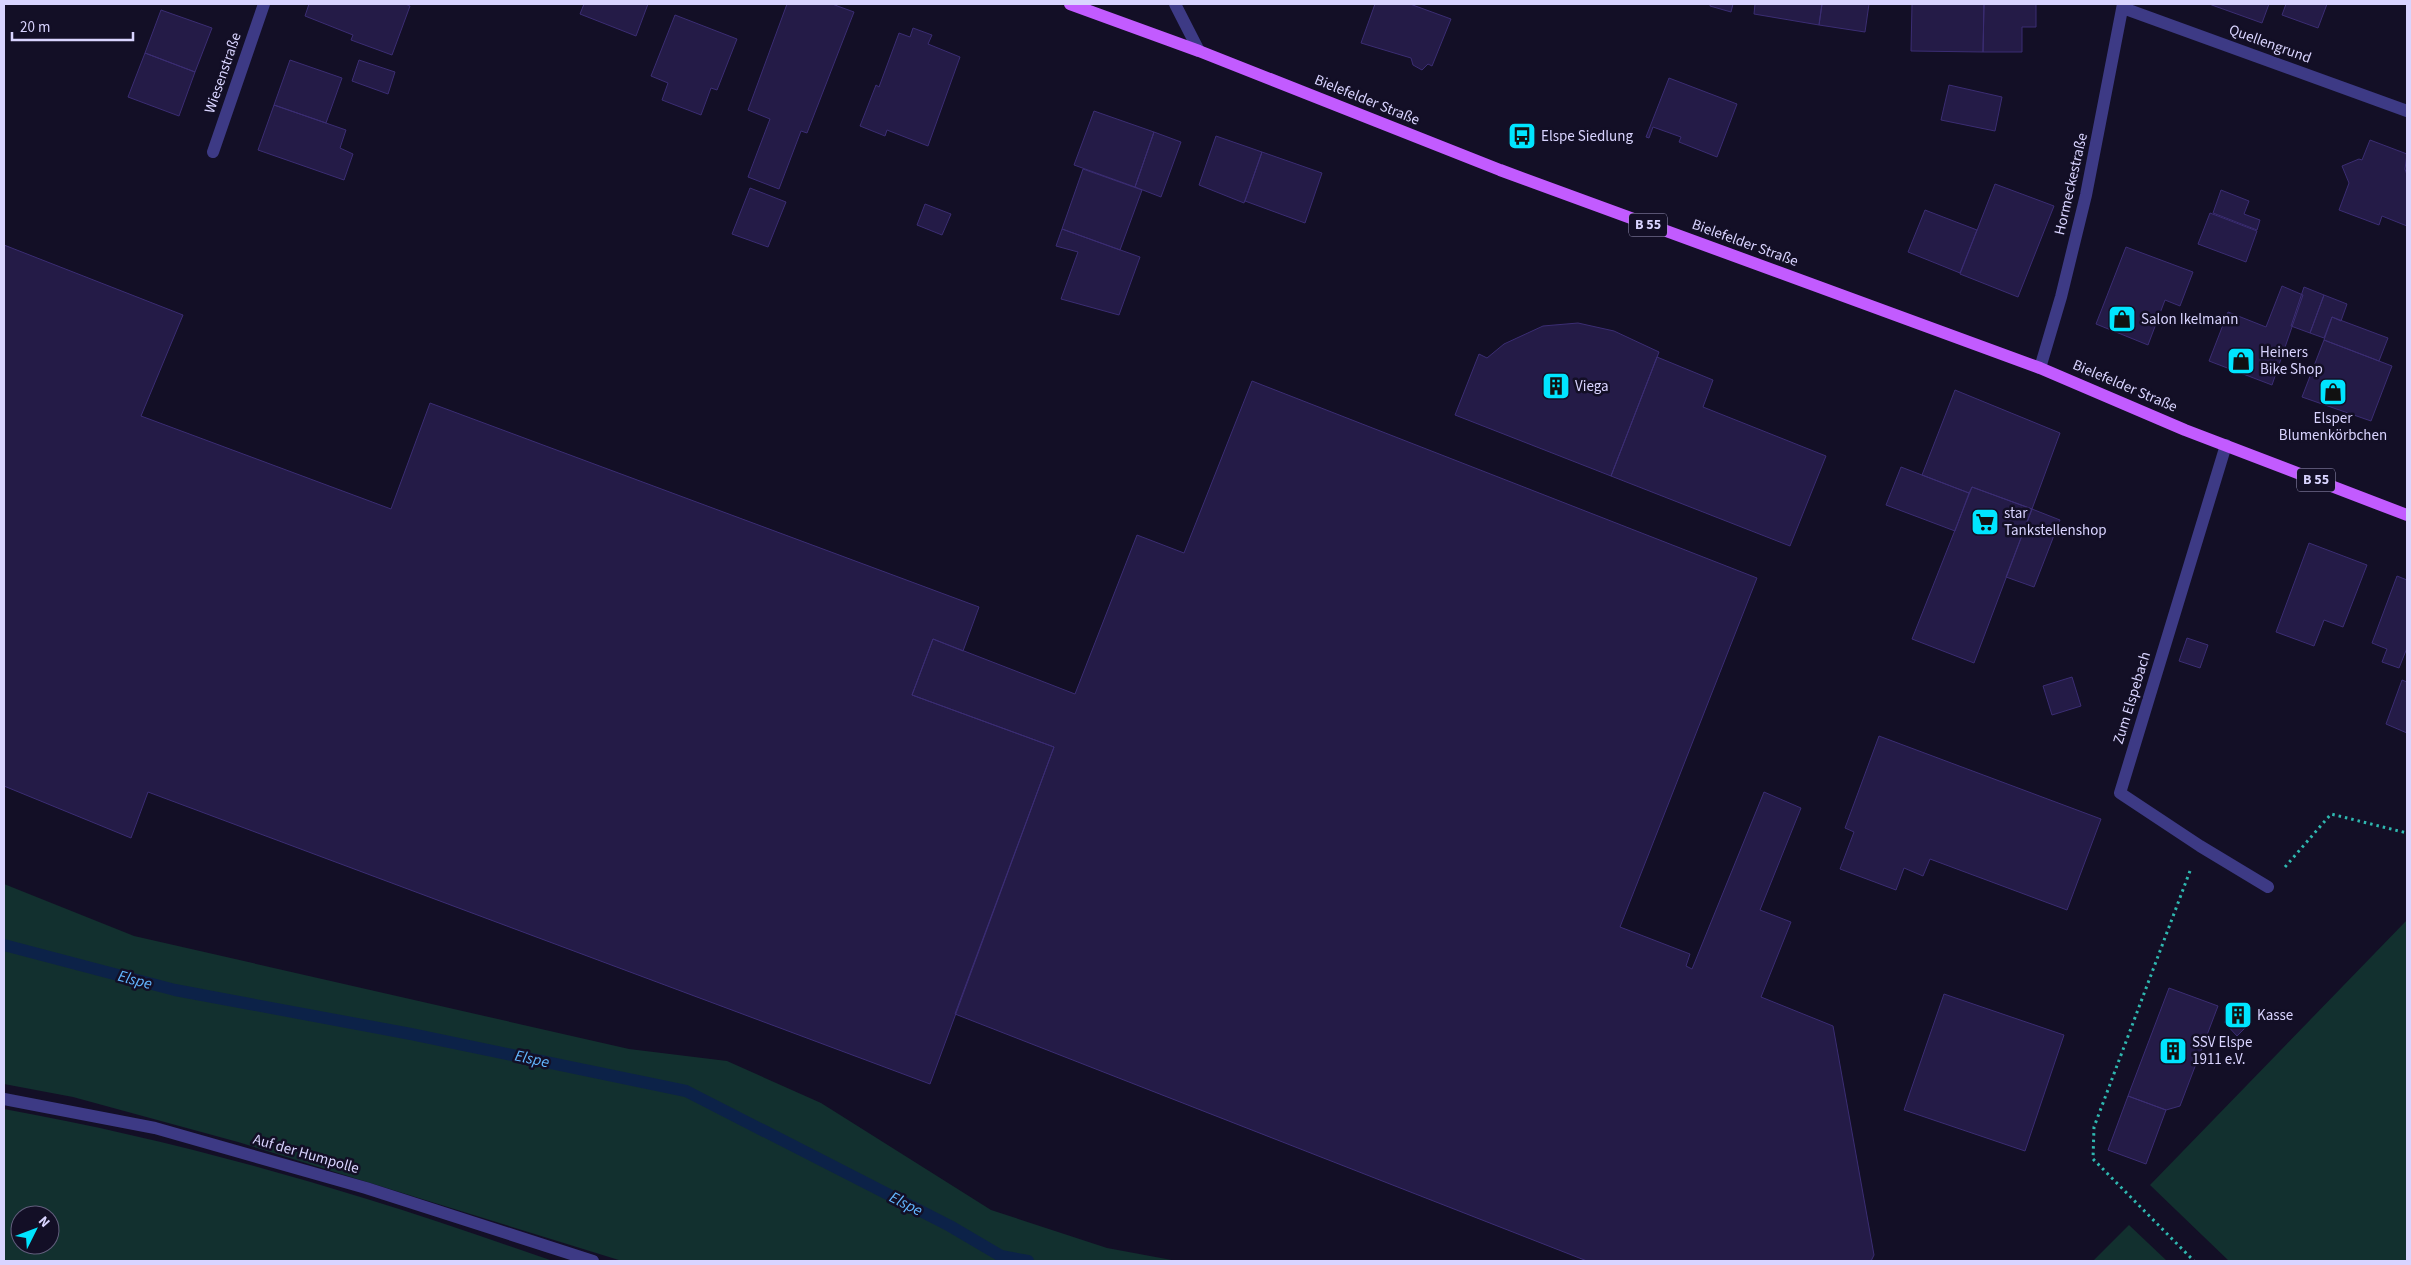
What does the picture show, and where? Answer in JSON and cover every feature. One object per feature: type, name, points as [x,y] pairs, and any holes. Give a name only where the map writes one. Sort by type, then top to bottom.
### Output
[{"type":"main road","name":"Bielefelder Straße","points":[[1070,4],[1199,50],[1500,170],[2040,368],[2226,445],[2407,515]]},
{"type":"street","name":"Wiesenstraße","points":[[213,152],[264,4]]},
{"type":"street","points":[[1175,4],[1199,50]]},
{"type":"street","name":"Quellengrund","points":[[2123,6],[2407,110]]},
{"type":"street","name":"Hormeckestraße","points":[[2040,368],[2061,297],[2086,195],[2123,6]]},
{"type":"street","name":"Zum Elspebach","points":[[2226,445],[2120,793],[2200,846],[2268,886]]},
{"type":"street","name":"Auf der Humpolle","points":[[4,1099],[155,1128],[366,1188],[593,1261]]},
{"type":"path","points":[[2268,886],[2331,814],[2407,833]]},
{"type":"path","points":[[2194,1261],[2093,1159],[2094,1127],[2200,846]]},
{"type":"green space","points":[[4,884],[134,936],[629,1049],[727,1061],[821,1103],[991,1210],[1107,1248],[1177,1261],[622,1261],[238,1142],[73,1097],[4,1084]]},
{"type":"green space","points":[[2407,920],[2407,1261],[2229,1261],[2150,1185]]},
{"type":"green space","points":[[4,1109],[141,1137],[277,1172],[414,1214],[553,1261],[4,1261]]},
{"type":"green space","points":[[2129,1225],[2167,1261],[2093,1261]]},
{"type":"building","points":[[309,4],[405,4],[410,6],[392,55],[351,40],[353,35],[305,16]]},
{"type":"building","points":[[584,4],[648,4],[636,36],[580,14]]},
{"type":"building","points":[[787,4],[832,4],[854,12],[807,133],[801,131],[779,189],[748,177],[770,119],[748,110]]},
{"type":"building","points":[[1375,4],[1410,4],[1451,19],[1432,66],[1428,64],[1422,70],[1413,65],[1411,58],[1361,43]]},
{"type":"building","points":[[1710,4],[1733,4],[1731,12],[1710,6]]},
{"type":"building","points":[[1755,4],[1822,4],[1819,25],[1754,14]]},
{"type":"building","points":[[1822,4],[1869,4],[1865,32],[1819,25]]},
{"type":"building","points":[[1912,4],[1984,4],[1983,52],[1911,51]]},
{"type":"building","points":[[1984,4],[2036,4],[2036,27],[2022,27],[2022,52],[1983,52]]},
{"type":"building","points":[[2209,4],[2269,4],[2262,23]]},
{"type":"building","points":[[2286,4],[2327,4],[2318,28],[2282,15]]},
{"type":"building","points":[[161,10],[212,28],[195,72],[145,53]]},
{"type":"building","points":[[675,15],[737,39],[717,90],[711,88],[701,115],[662,100],[668,83],[651,76]]},
{"type":"building","points":[[913,28],[932,35],[928,44],[960,57],[928,146],[887,130],[885,136],[860,126],[876,85],[879,87],[899,33],[910,37]]},
{"type":"building","points":[[145,53],[195,72],[179,116],[128,97]]},
{"type":"building","points":[[290,60],[342,78],[326,123],[274,105]]},
{"type":"building","points":[[359,60],[395,72],[388,94],[352,81]]},
{"type":"building","points":[[1669,78],[1737,104],[1717,157],[1679,142],[1681,137],[1653,127],[1649,138],[1646,137]]},
{"type":"building","points":[[1949,85],[2002,97],[1995,131],[1941,120]]},
{"type":"building","points":[[274,105],[346,130],[340,148],[353,154],[344,180],[258,150]]},
{"type":"building","points":[[1094,111],[1154,132],[1135,187],[1074,165]]},
{"type":"building","points":[[1154,132],[1181,142],[1161,197],[1135,187]]},
{"type":"building","points":[[1216,136],[1262,152],[1244,203],[1199,185]]},
{"type":"building","points":[[2370,140],[2407,154],[2405,169],[2407,175],[2407,226],[2382,216],[2379,225],[2339,210],[2349,183],[2342,166],[2359,159],[2362,160]]},
{"type":"building","points":[[1262,152],[1322,173],[1305,223],[1245,201]]},
{"type":"building","points":[[1083,169],[1142,190],[1120,250],[1062,229]]},
{"type":"building","points":[[1995,184],[2054,206],[2018,297],[1960,274]]},
{"type":"building","points":[[750,188],[786,202],[768,247],[732,234]]},
{"type":"building","points":[[2221,190],[2249,201],[2244,214],[2260,220],[2257,230],[2213,213]]},
{"type":"building","points":[[925,204],[951,214],[942,235],[917,225]]},
{"type":"building","points":[[1925,210],[1977,230],[1960,273],[1908,252]]},
{"type":"building","points":[[2210,213],[2257,231],[2246,262],[2198,244]]},
{"type":"building","points":[[1062,229],[1140,257],[1119,315],[1061,299],[1078,252],[1056,246]]},
{"type":"building","points":[[4,245],[183,315],[141,416],[391,509],[430,403],[979,607],[963,651],[933,639],[912,695],[1054,747],[930,1084],[148,792],[131,838],[4,786]]},
{"type":"building","points":[[2126,247],[2193,272],[2180,306],[2165,300],[2148,345],[2096,324]]},
{"type":"building","points":[[2282,286],[2303,295],[2272,385],[2209,361],[2228,312],[2266,327]]},
{"type":"building","points":[[2304,287],[2324,295],[2310,333],[2291,326]]},
{"type":"building","points":[[2324,295],[2347,304],[2341,321],[2332,317],[2324,338],[2310,333]]},
{"type":"building","points":[[2332,317],[2388,338],[2379,361],[2324,340]]},
{"type":"building","name":"Viega","points":[[1578,323],[1614,331],[1659,352],[1611,476],[1455,415],[1479,354],[1487,358],[1504,344],[1543,326]]},
{"type":"building","points":[[2324,340],[2392,366],[2371,421],[2302,397]]},
{"type":"building","points":[[1657,357],[1713,380],[1703,407],[1826,456],[1790,546],[1611,476]]},
{"type":"building","points":[[1252,381],[1757,578],[1620,927],[1690,954],[1686,966],[1692,969],[1764,792],[1801,808],[1760,910],[1791,922],[1761,997],[1833,1026],[1874,1255],[1871,1261],[1587,1261],[955,1014],[1054,747],[912,695],[933,639],[1075,694],[1137,535],[1184,553]]},
{"type":"building","points":[[1955,390],[2060,433],[2032,509],[1972,487],[1969,493],[1922,475]]},
{"type":"building","points":[[1901,467],[1969,493],[1955,531],[1886,505]]},
{"type":"building","points":[[1972,487],[2032,509],[1974,663],[1912,639]]},
{"type":"building","points":[[2032,509],[2060,520],[2034,587],[2006,577]]},
{"type":"building","points":[[2309,543],[2367,565],[2343,627],[2324,620],[2314,646],[2276,632]]},
{"type":"building","points":[[2397,576],[2407,580],[2407,648],[2399,668],[2382,662],[2387,649],[2372,643]]},
{"type":"building","points":[[2187,638],[2208,645],[2200,668],[2179,661]]},
{"type":"building","points":[[2072,677],[2081,706],[2052,715],[2043,686]]},
{"type":"building","points":[[2402,680],[2407,682],[2407,733],[2386,724]]},
{"type":"building","points":[[1879,736],[2101,819],[2067,910],[1930,859],[1923,876],[1904,868],[1896,890],[1840,869],[1854,832],[1845,828]]},
{"type":"building","name":"SSV Elspe 1911 e.V.","points":[[2169,988],[2218,1006],[2180,1106],[2166,1110],[2128,1096]]},
{"type":"building","points":[[1944,994],[2064,1035],[2025,1151],[1904,1110]]},
{"type":"building","name":"Kasse","points":[[2238,1008],[2251,1022],[2237,1036],[2224,1022]]},
{"type":"building","points":[[2128,1096],[2166,1110],[2146,1164],[2108,1150]]},
{"type":"waterway","name":"Elspe","points":[[4,945],[175,990],[411,1034],[686,1091],[950,1226],[1001,1256],[1028,1261]]},
{"type":"place","name":"Elspe Siedlung","points":[[1522,136]]},
{"type":"place","name":"Salon Ikelmann","points":[[2122,319]]},
{"type":"place","name":"Heiners Bike Shop","points":[[2241,361]]},
{"type":"place","name":"Viega","points":[[1556,386]]},
{"type":"place","name":"Elsper Blumenkörbchen","points":[[2333,392]]},
{"type":"place","name":"star Tankstellenshop","points":[[1985,522]]},
{"type":"place","name":"Kasse","points":[[2238,1015]]},
{"type":"place","name":"SSV Elspe 1911 e.V.","points":[[2173,1051]]}]
